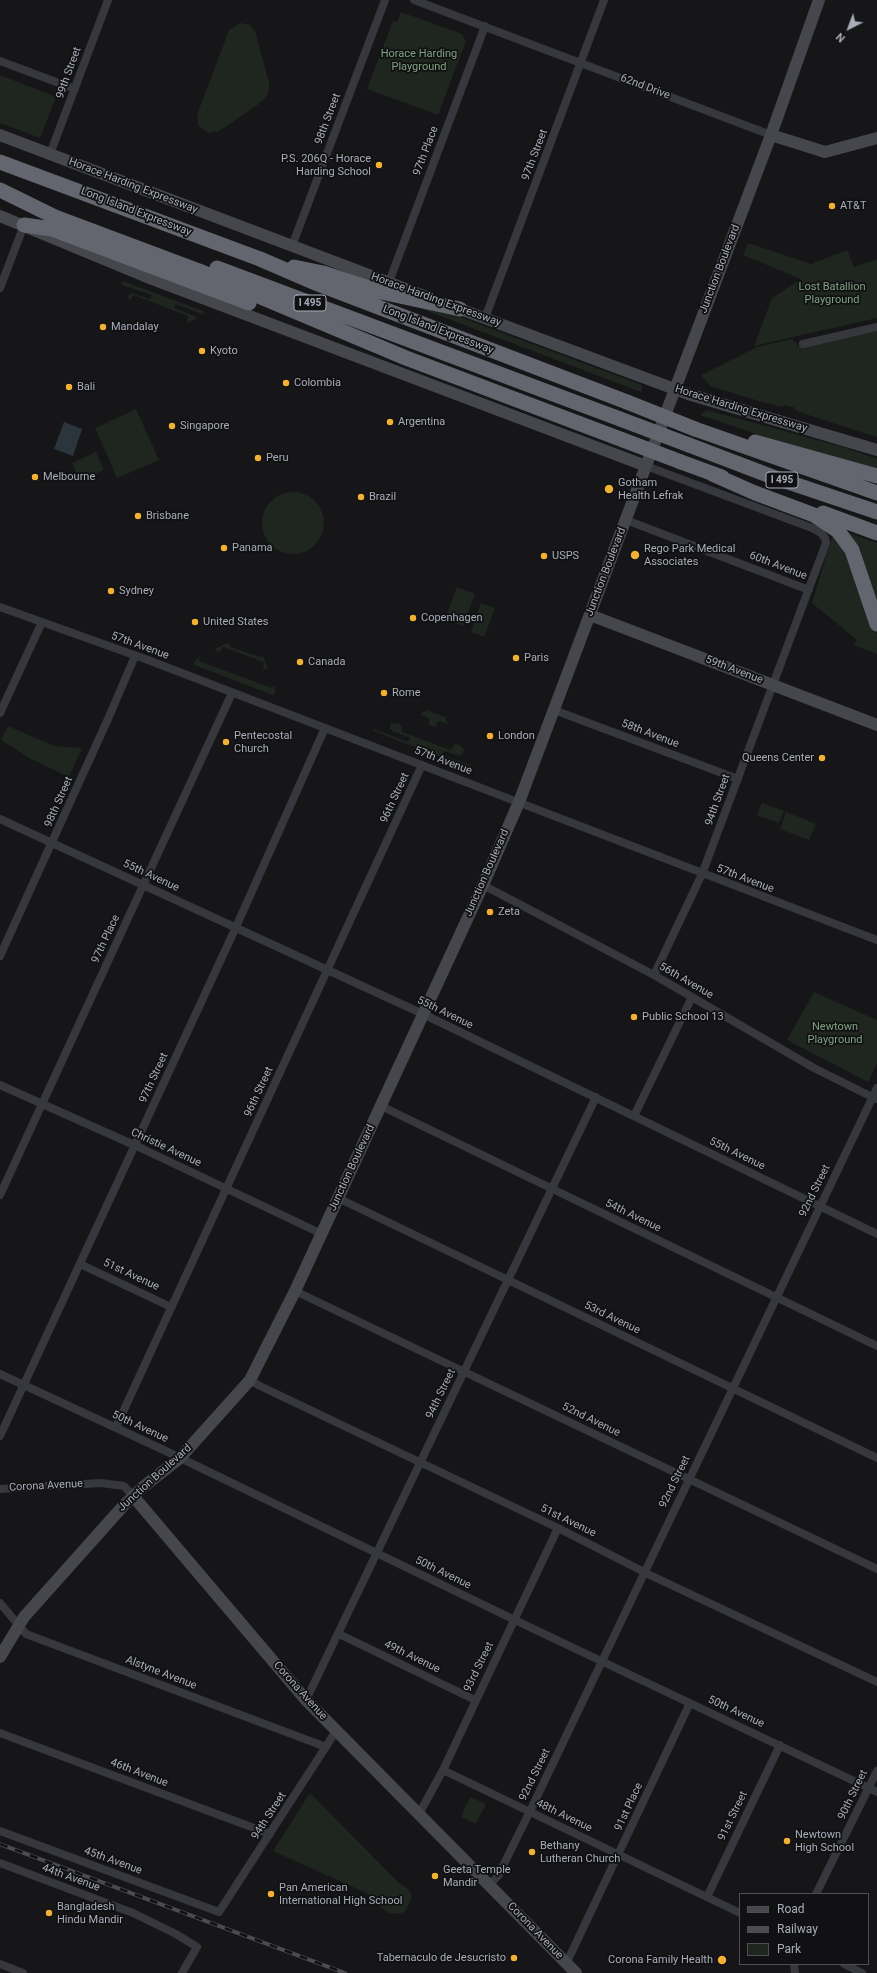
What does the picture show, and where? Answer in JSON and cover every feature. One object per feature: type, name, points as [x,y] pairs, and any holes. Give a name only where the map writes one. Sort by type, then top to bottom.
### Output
[{"type":"highway","points":[[0,157],[30,172]]},
{"type":"highway","name":"Long Island Expressway","points":[[0,162],[260,259],[318,284],[695,428],[877,493]]},
{"type":"highway","points":[[0,189],[55,217],[211,276],[406,358],[681,462],[755,493],[814,515],[838,531],[848,543],[877,624]]},
{"type":"highway","name":"Long Island Expressway","points":[[0,189],[60,209],[787,482],[877,512]]},
{"type":"highway","points":[[24,225],[52,228],[364,345],[406,358]]},
{"type":"highway","points":[[260,259],[323,273],[381,292],[460,309]]},
{"type":"highway","points":[[730,441],[759,442],[877,476]]},
{"type":"highway","points":[[712,474],[756,488],[877,533]]},
{"type":"main road","name":"Junction Boulevard","points":[[0,1657],[19,1626],[30,1612],[133,1496],[180,1458],[250,1380],[295,1290],[483,885],[519,802],[771,134],[819,0]]},
{"type":"main road","name":"62nd Drive","points":[[771,134],[825,152],[877,138]]},
{"type":"main road","name":"Horace Harding Expressway","points":[[0,135],[675,390],[877,450]]},
{"type":"main road","points":[[0,216],[159,282],[646,466]]},
{"type":"main road","name":"59th Avenue","points":[[590,615],[877,725]]},
{"type":"main road","name":"Corona Avenue","points":[[133,1496],[306,1700],[576,1973]]},
{"type":"street","name":"99th Street","points":[[50,154],[108,0]]},
{"type":"street","name":"98th Street","points":[[292,246],[385,0]]},
{"type":"street","name":"62nd Drive","points":[[414,0],[771,134]]},
{"type":"street","name":"97th Street","points":[[485,318],[604,0]]},
{"type":"street","name":"97th Place","points":[[388,282],[485,26]]},
{"type":"street","points":[[0,61],[75,89]]},
{"type":"street","points":[[0,286],[24,225]]},
{"type":"street","points":[[803,344],[877,327]]},
{"type":"street","name":"94th Street","points":[[646,466],[812,528],[821,533],[825,538],[826,546],[702,874],[654,975]]},
{"type":"street","name":"60th Avenue","points":[[626,520],[809,590]]},
{"type":"street","name":"57th Avenue","points":[[0,607],[325,728],[877,940]]},
{"type":"street","points":[[0,713],[42,622]]},
{"type":"street","name":"98th Street","points":[[0,956],[135,656]]},
{"type":"street","name":"97th Place","points":[[0,1195],[232,693]]},
{"type":"street","name":"58th Avenue","points":[[554,710],[738,779]]},
{"type":"street","name":"97th Street","points":[[0,1436],[236,927],[325,728]]},
{"type":"street","name":"96th Street","points":[[116,1428],[422,765]]},
{"type":"street","name":"55th Avenue","points":[[0,819],[422,1014],[877,1234]]},
{"type":"street","name":"56th Avenue","points":[[483,885],[654,975],[814,1068],[875,1098]]},
{"type":"street","points":[[634,1116],[692,997]]},
{"type":"street","name":"Christie Avenue","points":[[0,1085],[226,1188],[322,1234]]},
{"type":"street","name":"92nd Street","points":[[490,1885],[498,1876],[602,1662],[820,1207],[875,1098],[877,1088]]},
{"type":"street","name":"94th Street","points":[[306,1700],[596,1097]]},
{"type":"street","name":"54th Avenue","points":[[380,1106],[877,1346]]},
{"type":"street","name":"53rd Avenue","points":[[338,1198],[877,1458]]},
{"type":"street","name":"51st Avenue","points":[[80,1264],[172,1307]]},
{"type":"street","name":"52nd Avenue","points":[[295,1290],[877,1569]]},
{"type":"street","name":"50th Avenue","points":[[0,1374],[180,1458],[602,1662],[877,1792]]},
{"type":"street","name":"51st Avenue","points":[[250,1380],[558,1528],[644,1572],[877,1682]]},
{"type":"street","name":"Corona Avenue","points":[[0,1489],[100,1483],[124,1486],[133,1496]]},
{"type":"street","name":"93rd Street","points":[[419,1814],[442,1770],[558,1528]]},
{"type":"street","name":"Alstyne Avenue","points":[[0,1603],[26,1634],[326,1747]]},
{"type":"street","name":"49th Avenue","points":[[339,1634],[475,1700]]},
{"type":"street","name":"91st Place","points":[[566,1964],[690,1703]]},
{"type":"street","name":"94th Street","points":[[219,1912],[336,1731]]},
{"type":"street","name":"46th Avenue","points":[[0,1733],[270,1834]]},
{"type":"street","name":"91st Street","points":[[707,1897],[780,1745]]},
{"type":"street","name":"48th Avenue","points":[[442,1770],[739,1913]]},
{"type":"street","name":"90th Street","points":[[816,1893],[877,1771]]},
{"type":"street","name":"45th Avenue","points":[[0,1831],[219,1912]]},
{"type":"street","name":"44th Avenue","points":[[0,1863],[133,1913],[176,1934],[197,1947],[182,1973]]},
{"type":"street","points":[[0,1964],[23,1973]]},
{"type":"street","points":[[846,1965],[862,1973]]},
{"type":"green space","name":"Horace Harding Playground","points":[[401,12],[462,34],[466,41],[438,115],[367,89],[393,21],[397,22]]},
{"type":"green space","points":[[240,23],[250,25],[255,31],[269,83],[269,90],[265,98],[256,106],[219,131],[208,133],[198,125],[197,115],[229,30]]},
{"type":"green space","points":[[0,75],[56,97],[40,138],[0,123]]},
{"type":"green space","name":"Lost Batallion Playground","points":[[748,243],[811,264],[847,250],[854,267],[877,259],[877,318],[754,346],[772,298],[801,279],[743,255]]},
{"type":"green space","points":[[123,281],[203,311],[205,315],[175,304],[174,308],[197,317],[196,319],[187,323],[188,316],[133,295],[130,301],[128,296],[131,293],[150,299],[152,295],[122,285],[121,283]]},
{"type":"green space","points":[[414,306],[457,316],[642,385],[641,392]]},
{"type":"green space","points":[[877,330],[877,437],[811,416],[793,409],[794,407],[784,405],[783,407],[762,402],[710,386],[701,375],[757,347],[792,339],[800,347]]},
{"type":"green space","points":[[136,409],[159,460],[117,478],[95,428]]},
{"type":"green space","points":[[707,410],[843,447],[877,459],[877,469],[756,434],[700,415]]},
{"type":"green space","points":[[96,452],[104,470],[80,481],[72,463]]},
{"type":"green space","points":[[293,492],[305,494],[315,501],[322,511],[324,523],[322,535],[315,545],[305,552],[293,554],[281,552],[271,545],[264,535],[262,523],[264,511],[271,501],[281,494]]},
{"type":"green space","points":[[849,533],[877,543],[877,602],[859,545],[853,543],[848,536]]},
{"type":"green space","points":[[834,535],[842,542],[870,623],[877,634],[877,654],[854,645],[857,640],[812,603],[832,537]]},
{"type":"green space","points":[[457,587],[475,594],[463,626],[445,619]]},
{"type":"green space","points":[[481,603],[495,608],[484,637],[471,632]]},
{"type":"green space","points":[[228,643],[231,647],[259,657],[263,656],[268,669],[263,669],[264,662],[223,647],[220,652],[215,651],[216,648]]},
{"type":"green space","points":[[200,655],[199,661],[272,688],[275,685],[275,693],[273,695],[194,665]]},
{"type":"green space","points":[[427,710],[445,717],[448,724],[439,721],[435,727],[429,725],[429,718],[420,714]]},
{"type":"green space","points":[[391,723],[400,724],[402,727],[402,732],[450,750],[455,744],[460,745],[464,750],[461,756],[444,751],[442,755],[471,765],[471,767],[469,768],[374,731],[374,729],[408,742],[410,738],[392,731],[390,728]]},
{"type":"green space","points":[[8,726],[54,746],[82,748],[69,777],[31,759],[1,740]]},
{"type":"green space","points":[[762,803],[784,811],[779,823],[757,815]]},
{"type":"green space","points":[[786,812],[816,824],[809,840],[780,829]]},
{"type":"green space","name":"Newtown Playground","points":[[814,992],[877,1020],[877,1063],[868,1082],[787,1040]]},
{"type":"green space","points":[[310,1793],[398,1882],[407,1888],[411,1893],[411,1899],[406,1910],[402,1913],[390,1914],[380,1907],[377,1898],[273,1851]]},
{"type":"green space","points":[[470,1797],[486,1804],[476,1824],[461,1817]]},
{"type":"shaded area","points":[[64,422],[82,429],[73,456],[54,449]]},
{"type":"railway","points":[[0,1844],[345,1973]]},
{"type":"place","name":"P.S. 206Q - Horace Harding School","points":[[379,165]]},
{"type":"place","name":"AT&T","points":[[832,206]]},
{"type":"place","name":"Mandalay","points":[[103,327]]},
{"type":"place","name":"Kyoto","points":[[202,351]]},
{"type":"place","name":"Colombia","points":[[286,383]]},
{"type":"place","name":"Bali","points":[[69,387]]},
{"type":"place","name":"Argentina","points":[[390,422]]},
{"type":"place","name":"Singapore","points":[[172,426]]},
{"type":"place","name":"Peru","points":[[258,458]]},
{"type":"place","name":"Melbourne","points":[[35,477]]},
{"type":"place","name":"Gotham Health Lefrak","points":[[609,489]]},
{"type":"place","name":"Brazil","points":[[361,497]]},
{"type":"place","name":"Brisbane","points":[[138,516]]},
{"type":"place","name":"Panama","points":[[224,548]]},
{"type":"place","name":"Rego Park Medical Associates","points":[[635,555]]},
{"type":"place","name":"USPS","points":[[544,556]]},
{"type":"place","name":"Sydney","points":[[111,591]]},
{"type":"place","name":"Copenhagen","points":[[413,618]]},
{"type":"place","name":"United States","points":[[195,622]]},
{"type":"place","name":"Paris","points":[[516,658]]},
{"type":"place","name":"Canada","points":[[300,662]]},
{"type":"place","name":"Rome","points":[[384,693]]},
{"type":"place","name":"London","points":[[490,736]]},
{"type":"place","name":"Pentecostal Church","points":[[226,742]]},
{"type":"place","name":"Queens Center","points":[[822,758]]},
{"type":"place","name":"Zeta","points":[[490,912]]},
{"type":"place","name":"Public School 13","points":[[634,1017]]},
{"type":"place","name":"Newtown High School","points":[[787,1841]]},
{"type":"place","name":"Bethany Lutheran Church","points":[[532,1852]]},
{"type":"place","name":"Geeta Temple Mandir","points":[[435,1876]]},
{"type":"place","name":"Pan American International High School","points":[[271,1894]]},
{"type":"place","name":"Bangladesh Hindu Mandir","points":[[49,1913]]},
{"type":"place","name":"Tabernaculo de Jesucristo","points":[[514,1958]]},
{"type":"place","name":"Corona Family Health","points":[[722,1960]]}]
